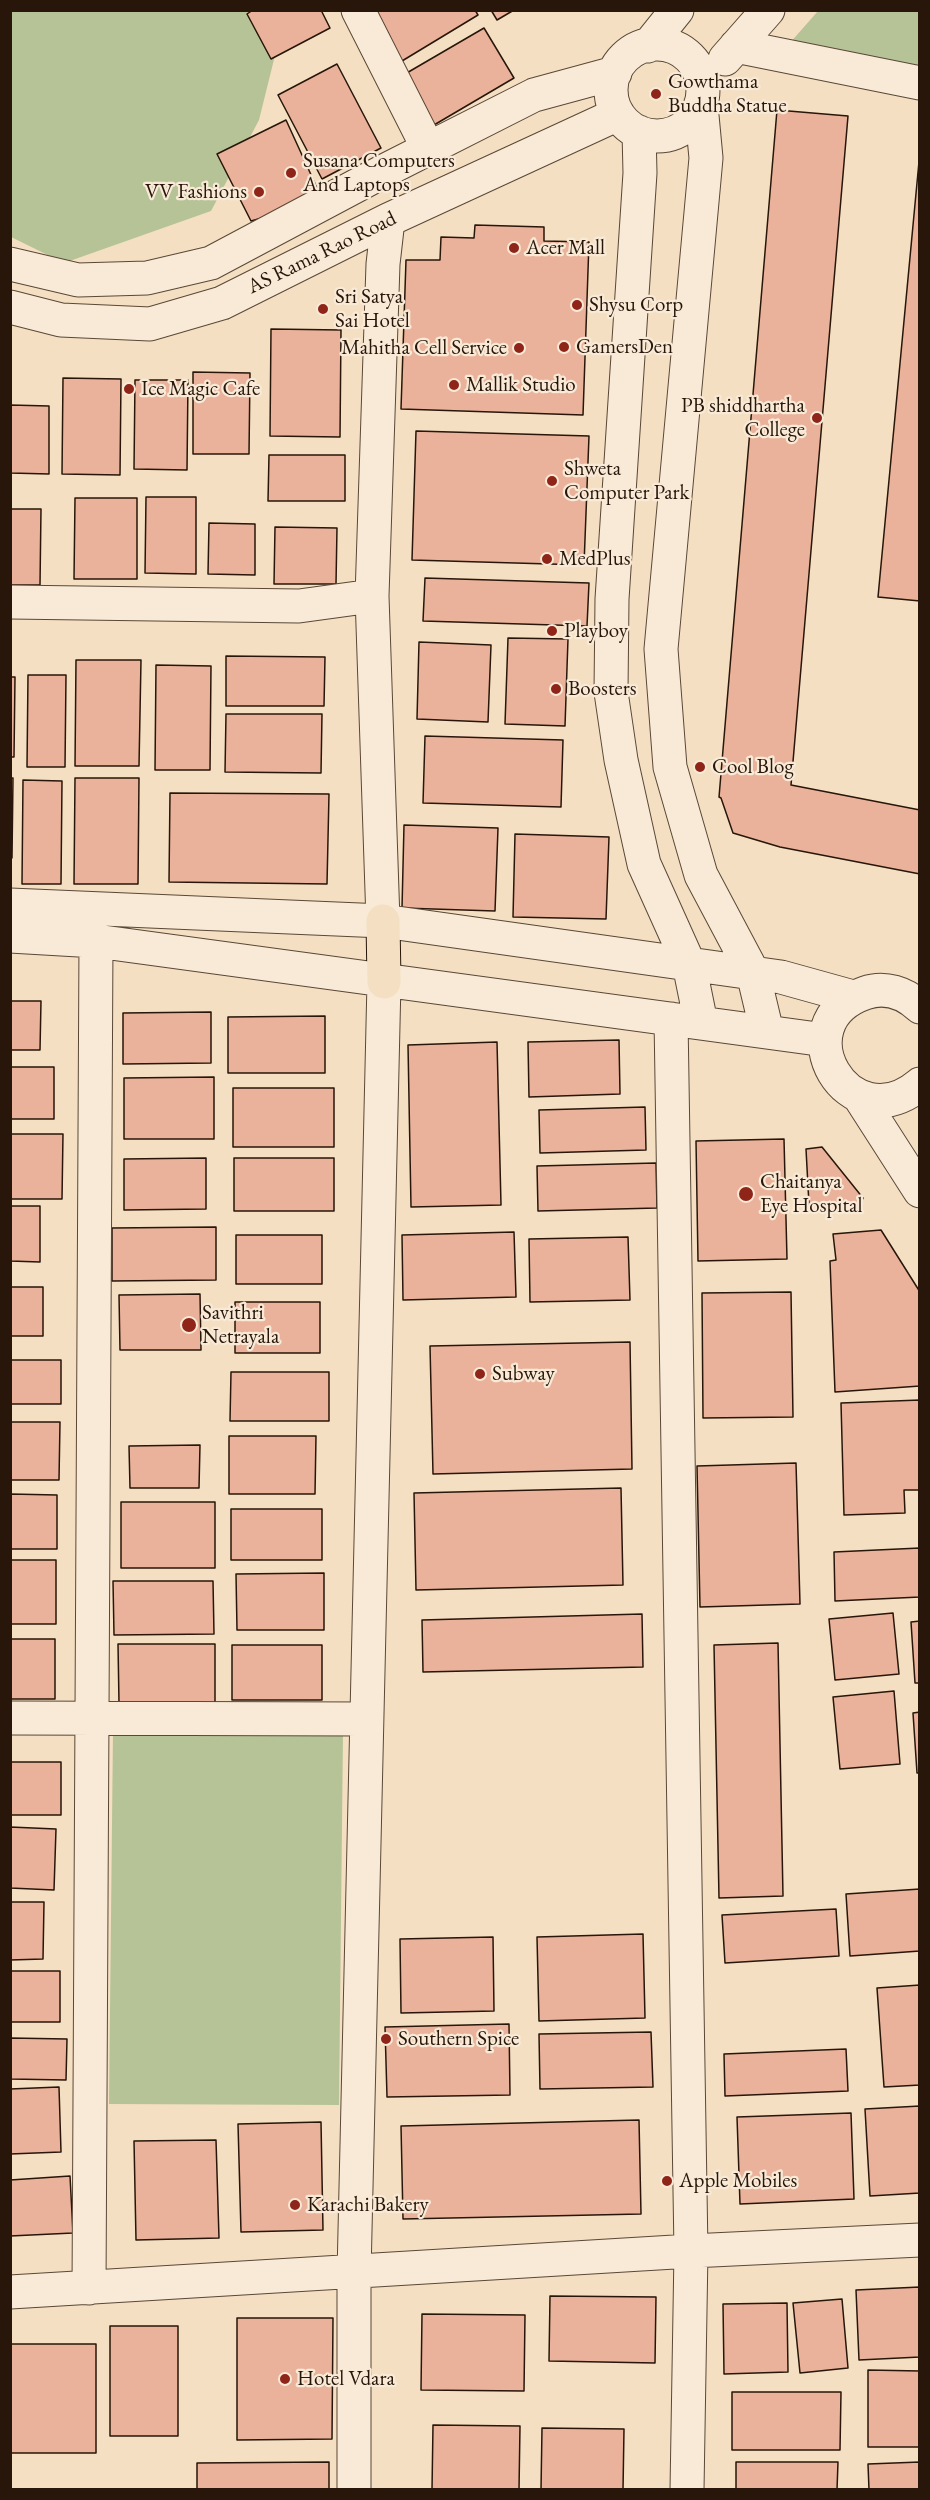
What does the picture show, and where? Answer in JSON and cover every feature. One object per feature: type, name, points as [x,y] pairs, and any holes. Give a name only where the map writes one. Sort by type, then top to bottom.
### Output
[{"type":"main road","points":[[382,921],[384,982]]},
{"type":"street","points":[[358,10],[428,148]]},
{"type":"street","points":[[648,46],[677,10]]},
{"type":"street","points":[[628,123],[664,136],[676,133],[692,121],[702,94],[736,46],[768,10]]},
{"type":"street","points":[[687,2490],[691,2251],[686,1021],[689,964],[644,864],[621,760],[611,692],[612,599],[640,173],[628,123],[612,101],[611,87],[622,60],[634,51],[648,46],[663,45],[677,49],[690,57],[699,69],[706,158],[661,649],[670,767],[701,875],[753,973],[766,1032]]},
{"type":"street","points":[[736,46],[920,83]]},
{"type":"street","name":"AS Rama Rao Road","points":[[10,264],[78,280],[147,278],[211,263],[428,148],[534,95],[615,73]]},
{"type":"street","name":"AS Rama Rao Road","points":[[10,308],[61,320],[150,324],[222,303],[388,220],[628,123]]},
{"type":"street","points":[[382,921],[372,596],[383,264],[388,220]]},
{"type":"street","points":[[10,602],[298,606],[372,596]]},
{"type":"street","points":[[10,905],[382,921],[781,977],[853,997]]},
{"type":"street","points":[[10,936],[96,941],[384,982],[825,1040]]},
{"type":"street","points":[[89,2288],[96,941]]},
{"type":"street","points":[[354,2490],[354,2273],[384,982]]},
{"type":"street","points":[[917,1093],[877,1101],[859,1096],[844,1088],[833,1074],[826,1057],[825,1040],[829,1023],[839,1008],[853,997],[872,990],[891,991],[910,998],[920,1007]]},
{"type":"street","points":[[859,1096],[920,1191]]},
{"type":"street","points":[[10,1718],[366,1719]]},
{"type":"street","points":[[10,2292],[691,2251],[920,2240]]},
{"type":"green space","points":[[10,11],[286,11],[259,120],[211,211],[64,263],[11,237]]},
{"type":"green space","points":[[818,11],[919,11],[919,73],[789,44]]},
{"type":"green space","points":[[113,1730],[343,1732],[339,2105],[109,2104]]},
{"type":"building","points":[[253,10],[321,10],[330,28],[271,59],[247,14]]},
{"type":"building","points":[[374,10],[475,10],[478,15],[402,61]]},
{"type":"building","points":[[491,10],[514,10],[497,20]]},
{"type":"building","points":[[484,28],[514,78],[434,125],[405,74]]},
{"type":"building","points":[[337,64],[381,148],[322,179],[278,95]]},
{"type":"building","points":[[777,110],[848,116],[791,785],[920,810],[920,874],[780,847],[733,833],[719,797]]},
{"type":"building","points":[[286,120],[323,201],[251,221],[217,154]]},
{"type":"building","points":[[920,151],[920,601],[878,597]]},
{"type":"building","points":[[475,225],[544,227],[544,241],[589,242],[583,415],[401,409],[406,260],[440,260],[441,237],[474,238]]},
{"type":"building","points":[[271,329],[341,330],[340,437],[270,436]]},
{"type":"building","points":[[193,372],[250,373],[249,454],[193,454]]},
{"type":"building","points":[[63,378],[121,379],[120,475],[62,474]]},
{"type":"building","points":[[135,380],[188,380],[187,470],[134,469]]},
{"type":"building","points":[[10,405],[49,406],[49,474],[10,473]]},
{"type":"building","points":[[416,431],[589,436],[584,565],[412,560]]},
{"type":"building","points":[[269,455],[345,455],[345,501],[268,501]]},
{"type":"building","points":[[146,497],[196,497],[196,574],[145,573]]},
{"type":"building","points":[[75,498],[137,498],[137,579],[74,579]]},
{"type":"building","points":[[10,509],[41,509],[40,585],[10,585]]},
{"type":"building","points":[[209,523],[255,524],[255,575],[208,574]]},
{"type":"building","points":[[275,527],[337,528],[336,584],[274,584]]},
{"type":"building","points":[[425,578],[589,583],[587,626],[423,621]]},
{"type":"building","points":[[508,638],[568,639],[565,726],[505,724]]},
{"type":"building","points":[[419,642],[491,645],[488,722],[417,719]]},
{"type":"building","points":[[226,656],[325,657],[324,706],[226,706]]},
{"type":"building","points":[[76,660],[141,660],[139,766],[75,766]]},
{"type":"building","points":[[156,665],[211,666],[210,770],[155,770]]},
{"type":"building","points":[[28,675],[66,675],[65,767],[27,767]]},
{"type":"building","points":[[10,677],[15,677],[14,757],[10,757]]},
{"type":"building","points":[[226,714],[322,714],[321,773],[225,772]]},
{"type":"building","points":[[425,736],[563,740],[561,807],[423,803]]},
{"type":"building","points":[[10,778],[13,778],[12,858],[10,858]]},
{"type":"building","points":[[75,778],[139,778],[138,884],[74,884]]},
{"type":"building","points":[[23,780],[62,781],[61,884],[22,884]]},
{"type":"building","points":[[170,793],[329,794],[327,884],[169,882]]},
{"type":"building","points":[[404,825],[498,828],[495,911],[402,908]]},
{"type":"building","points":[[515,834],[609,837],[606,919],[513,917]]},
{"type":"building","points":[[10,1001],[41,1001],[40,1050],[10,1050]]},
{"type":"building","points":[[211,1012],[211,1063],[123,1064],[123,1013]]},
{"type":"building","points":[[325,1016],[325,1073],[228,1073],[228,1017]]},
{"type":"building","points":[[619,1040],[620,1094],[529,1097],[528,1042]]},
{"type":"building","points":[[497,1042],[501,1205],[411,1207],[408,1045]]},
{"type":"building","points":[[10,1067],[54,1067],[54,1119],[10,1119]]},
{"type":"building","points":[[214,1077],[214,1139],[124,1139],[124,1078]]},
{"type":"building","points":[[233,1088],[334,1088],[334,1147],[233,1147]]},
{"type":"building","points":[[645,1107],[646,1150],[540,1153],[539,1110]]},
{"type":"building","points":[[10,1134],[63,1134],[62,1199],[10,1199]]},
{"type":"building","points":[[784,1139],[787,1259],[698,1261],[696,1141]]},
{"type":"building","points":[[822,1147],[863,1198],[860,1205],[809,1205],[806,1149]]},
{"type":"building","points":[[206,1158],[206,1209],[124,1210],[124,1159]]},
{"type":"building","points":[[234,1158],[334,1158],[334,1211],[234,1211]]},
{"type":"building","points":[[656,1163],[657,1208],[538,1211],[537,1166]]},
{"type":"building","points":[[10,1206],[40,1206],[40,1262],[10,1261]]},
{"type":"building","points":[[216,1227],[216,1280],[112,1281],[112,1228]]},
{"type":"building","points":[[881,1230],[920,1292],[920,1386],[835,1392],[830,1261],[836,1260],[833,1234]]},
{"type":"building","points":[[514,1232],[516,1297],[403,1300],[402,1235]]},
{"type":"building","points":[[236,1235],[322,1235],[322,1284],[236,1284]]},
{"type":"building","points":[[628,1237],[630,1300],[530,1302],[529,1239]]},
{"type":"building","points":[[10,1287],[43,1287],[43,1336],[10,1336]]},
{"type":"building","points":[[791,1292],[793,1417],[703,1418],[702,1293]]},
{"type":"building","points":[[200,1294],[201,1350],[120,1350],[119,1295]]},
{"type":"building","points":[[235,1302],[320,1302],[320,1353],[235,1353]]},
{"type":"building","points":[[630,1342],[632,1469],[433,1474],[430,1346]]},
{"type":"building","points":[[10,1360],[61,1360],[61,1404],[10,1404]]},
{"type":"building","points":[[231,1372],[329,1372],[329,1421],[230,1421]]},
{"type":"building","points":[[920,1400],[920,1490],[904,1490],[905,1513],[844,1515],[841,1403]]},
{"type":"building","points":[[10,1422],[60,1422],[59,1480],[10,1480]]},
{"type":"building","points":[[229,1436],[316,1436],[315,1494],[229,1494]]},
{"type":"building","points":[[200,1445],[199,1488],[130,1488],[129,1446]]},
{"type":"building","points":[[796,1463],[800,1604],[700,1607],[697,1466]]},
{"type":"building","points":[[621,1488],[623,1585],[416,1590],[414,1493]]},
{"type":"building","points":[[10,1494],[57,1495],[57,1549],[10,1549]]},
{"type":"building","points":[[121,1502],[215,1502],[215,1568],[121,1568]]},
{"type":"building","points":[[231,1509],[322,1509],[322,1560],[231,1560]]},
{"type":"building","points":[[920,1548],[920,1597],[835,1601],[834,1552]]},
{"type":"building","points":[[10,1560],[56,1560],[56,1624],[10,1624]]},
{"type":"building","points":[[324,1573],[324,1630],[237,1630],[236,1574]]},
{"type":"building","points":[[113,1581],[213,1581],[214,1634],[114,1635]]},
{"type":"building","points":[[893,1613],[899,1674],[835,1680],[829,1619]]},
{"type":"building","points":[[642,1614],[643,1667],[423,1672],[422,1620]]},
{"type":"building","points":[[920,1621],[920,1683],[915,1683],[911,1622]]},
{"type":"building","points":[[10,1639],[55,1639],[55,1699],[10,1699]]},
{"type":"building","points":[[778,1643],[783,1896],[719,1898],[714,1645]]},
{"type":"building","points":[[118,1644],[215,1644],[215,1703],[119,1703]]},
{"type":"building","points":[[232,1645],[322,1645],[322,1700],[232,1700]]},
{"type":"building","points":[[894,1691],[900,1764],[840,1769],[833,1697]]},
{"type":"building","points":[[920,1712],[920,1773],[917,1773],[913,1713]]},
{"type":"building","points":[[10,1762],[61,1762],[61,1815],[10,1815]]},
{"type":"building","points":[[10,1827],[56,1829],[54,1890],[10,1888]]},
{"type":"building","points":[[920,1889],[920,1951],[850,1956],[846,1894]]},
{"type":"building","points":[[10,1902],[44,1902],[43,1959],[10,1960]]},
{"type":"building","points":[[836,1909],[839,1956],[725,1963],[722,1915]]},
{"type":"building","points":[[643,1934],[645,2018],[539,2021],[537,1937]]},
{"type":"building","points":[[493,1937],[494,2011],[401,2013],[400,1939]]},
{"type":"building","points":[[10,1971],[60,1971],[60,2022],[10,2022]]},
{"type":"building","points":[[920,1985],[920,2085],[884,2087],[877,1988]]},
{"type":"building","points":[[509,2024],[510,2095],[387,2097],[385,2027]]},
{"type":"building","points":[[651,2032],[653,2087],[540,2089],[539,2034]]},
{"type":"building","points":[[10,2038],[67,2039],[66,2080],[10,2079]]},
{"type":"building","points":[[846,2049],[848,2091],[725,2096],[724,2054]]},
{"type":"building","points":[[59,2087],[61,2152],[10,2154],[10,2089]]},
{"type":"building","points":[[920,2106],[920,2193],[870,2196],[865,2109]]},
{"type":"building","points":[[851,2113],[854,2199],[740,2204],[737,2117]]},
{"type":"building","points":[[639,2120],[641,2214],[403,2219],[401,2126]]},
{"type":"building","points":[[321,2122],[323,2230],[241,2232],[238,2124]]},
{"type":"building","points":[[216,2140],[219,2238],[136,2240],[134,2141]]},
{"type":"building","points":[[70,2176],[73,2233],[10,2236],[10,2180]]},
{"type":"building","points":[[920,2287],[920,2357],[859,2360],[856,2290]]},
{"type":"building","points":[[550,2296],[656,2297],[655,2363],[549,2361]]},
{"type":"building","points":[[842,2299],[848,2368],[800,2373],[793,2303]]},
{"type":"building","points":[[787,2303],[788,2372],[724,2374],[723,2304]]},
{"type":"building","points":[[422,2314],[525,2315],[524,2391],[421,2390]]},
{"type":"building","name":"Hotel Vdara","points":[[237,2318],[333,2318],[332,2439],[237,2440]]},
{"type":"building","points":[[110,2326],[178,2326],[178,2436],[110,2436]]},
{"type":"building","points":[[10,2344],[96,2344],[96,2453],[10,2453]]},
{"type":"building","points":[[868,2370],[920,2371],[920,2447],[868,2447]]},
{"type":"building","points":[[732,2392],[841,2392],[840,2450],[732,2450]]},
{"type":"building","points":[[433,2425],[520,2426],[519,2490],[432,2490]]},
{"type":"building","points":[[542,2428],[624,2429],[623,2490],[541,2490]]},
{"type":"building","points":[[329,2462],[329,2490],[197,2490],[197,2463]]},
{"type":"building","points":[[736,2462],[838,2462],[837,2490],[736,2490]]},
{"type":"building","points":[[920,2462],[920,2490],[869,2490],[868,2464]]},
{"type":"place","name":"Gowthama Buddha Statue","points":[[656,94]]},
{"type":"place","name":"Susana Computers And Laptops","points":[[291,173]]},
{"type":"place","name":"VV Fashions","points":[[259,192]]},
{"type":"place","name":"Acer Mall","points":[[514,248]]},
{"type":"place","name":"Shysu Corp","points":[[577,305]]},
{"type":"place","name":"Sri Satya Sai Hotel","points":[[323,309]]},
{"type":"place","name":"GamersDen","points":[[564,347]]},
{"type":"place","name":"Mahitha Cell Service","points":[[519,348]]},
{"type":"place","name":"Mallik Studio","points":[[454,385]]},
{"type":"place","name":"Ice Magic Cafe","points":[[129,389]]},
{"type":"place","name":"PB shiddhartha College","points":[[817,418]]},
{"type":"place","name":"Shweta Computer Park","points":[[552,481]]},
{"type":"place","name":"MedPlus","points":[[547,559]]},
{"type":"place","name":"Playboy","points":[[552,631]]},
{"type":"place","name":"Boosters","points":[[556,689]]},
{"type":"place","name":"Cool Blog","points":[[700,767]]},
{"type":"place","name":"Chaitanya Eye Hospital","points":[[746,1194]]},
{"type":"place","name":"Savithri Netrayala","points":[[189,1325]]},
{"type":"place","name":"Subway","points":[[480,1374]]},
{"type":"place","name":"Southern Spice","points":[[386,2039]]},
{"type":"place","name":"Apple Mobiles","points":[[667,2181]]},
{"type":"place","name":"Karachi Bakery","points":[[295,2205]]},
{"type":"place","name":"Hotel Vdara","points":[[285,2379]]}]
